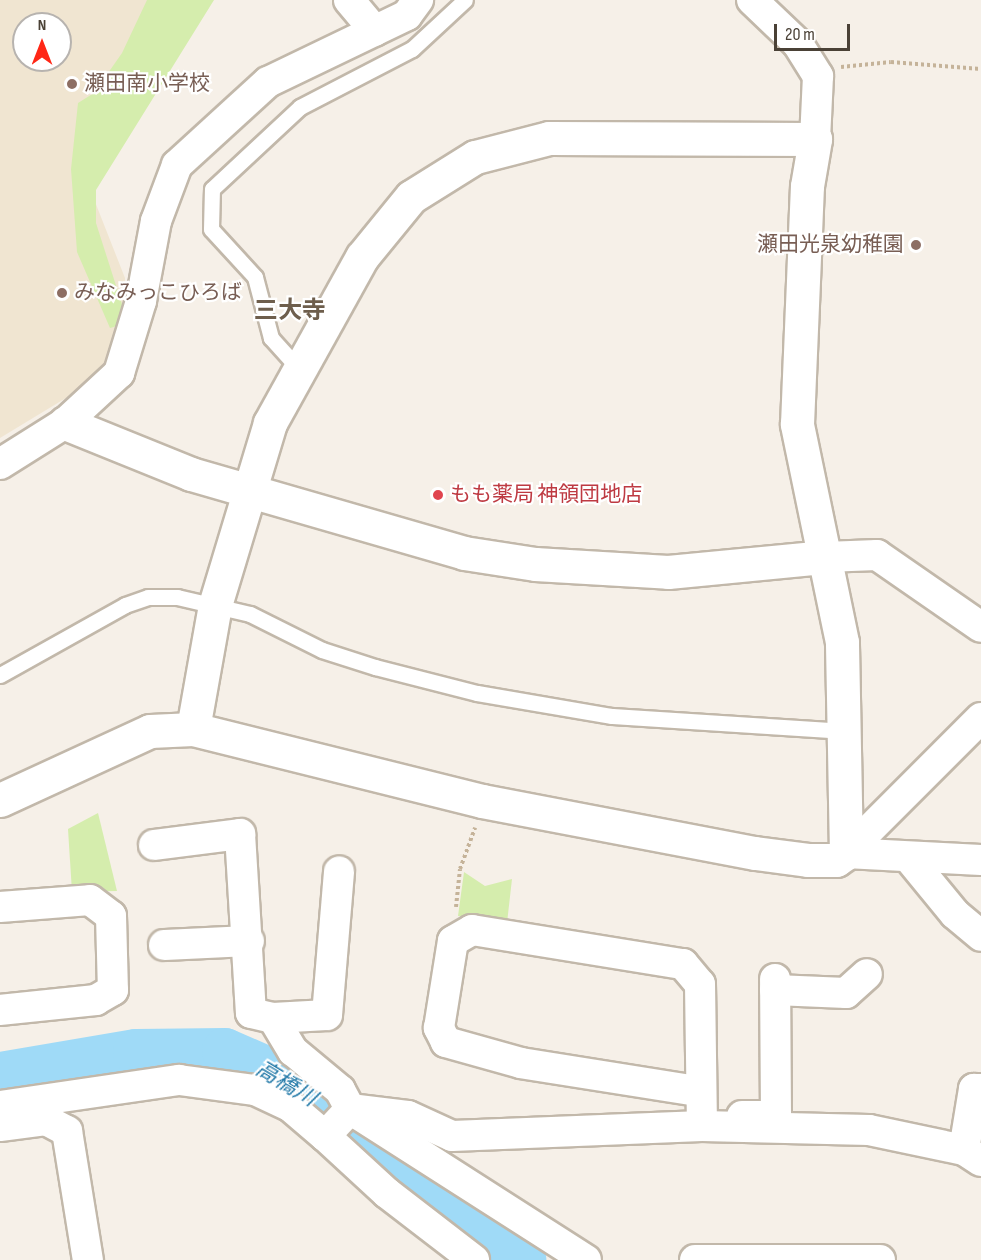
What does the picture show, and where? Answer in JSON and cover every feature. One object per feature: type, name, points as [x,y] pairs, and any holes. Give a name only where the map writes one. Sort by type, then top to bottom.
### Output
[{"type":"street","points":[[349,0],[375,32]]},
{"type":"street","points":[[0,464],[65,423],[119,374],[141,301],[156,221],[177,165],[268,82],[407,15],[418,0]]},
{"type":"street","points":[[752,0],[798,44],[818,75],[815,139],[807,186],[797,424],[842,642],[846,731],[846,853]]},
{"type":"street","points":[[193,729],[215,605],[270,423],[299,369],[384,225],[411,197],[475,157],[549,138],[815,139]]},
{"type":"street","points":[[65,423],[154,461],[464,553],[535,564],[668,572],[825,557],[877,555],[981,627]]},
{"type":"street","points":[[0,800],[150,732],[193,729],[482,801],[755,853],[808,860],[836,860],[846,853],[981,718]]},
{"type":"street","points":[[154,845],[240,834],[249,941],[251,1013],[273,1018],[327,1015],[339,871]]},
{"type":"street","points":[[846,853],[981,860]]},
{"type":"street","points":[[909,858],[955,914],[981,936]]},
{"type":"street","points":[[0,907],[90,900],[111,916],[113,990],[96,1000],[0,1010]]},
{"type":"street","points":[[697,1091],[521,1063],[447,1042],[439,1028],[453,941],[460,933],[472,930],[683,964],[700,984],[697,1091],[712,1127]]},
{"type":"street","points":[[164,945],[249,941]]},
{"type":"street","points":[[712,1127],[734,1116],[776,1116],[775,985],[846,993],[867,974]]},
{"type":"street","points":[[273,1018],[292,1051],[340,1090],[339,1121],[387,1193],[474,1260]]},
{"type":"street","points":[[0,1106],[118,1086],[218,1082],[255,1090],[291,1107],[339,1121],[586,1260]]},
{"type":"street","points":[[339,1121],[408,1116],[452,1136],[712,1127],[869,1130],[972,1155],[974,1089],[981,1089]]},
{"type":"street","points":[[0,1126],[46,1120],[67,1131],[88,1260]]},
{"type":"street","points":[[695,1260],[880,1260]]},
{"type":"lane","points":[[299,369],[271,338],[255,277],[211,229],[212,189],[300,107],[412,49],[465,0]]},
{"type":"lane","points":[[0,675],[148,597],[215,605],[280,626],[322,650],[477,693],[612,716],[846,731]]},
{"type":"path","points":[[818,75],[841,67],[891,62],[981,69]]},
{"type":"path","points":[[460,933],[454,919],[460,869],[482,801]]},
{"type":"shaded area","points":[[0,0],[203,0],[75,151],[125,278],[125,309],[111,355],[89,384],[0,438]]},
{"type":"green space","points":[[147,0],[214,0],[96,190],[96,223],[128,323],[110,328],[77,252],[71,169],[78,103],[94,93],[122,53]]},
{"type":"green space","points":[[98,813],[117,891],[72,892],[68,829]]},
{"type":"green space","points":[[464,872],[485,886],[512,879],[507,923],[458,916]]},
{"type":"waterway","name":"高橋川","points":[[0,1075],[136,1052],[225,1051],[280,1075],[323,1106],[405,1180],[523,1260]]},
{"type":"place","name":"瀬田南小学校","points":[[72,84]]},
{"type":"place","name":"瀬田光泉幼稚園","points":[[916,245]]},
{"type":"place","name":"みなみっこひろば","points":[[62,293]]},
{"type":"place","name":"もも薬局 神領団地店","points":[[438,495]]},
{"type":"district","name":"三大寺","points":[[290,311]]}]
